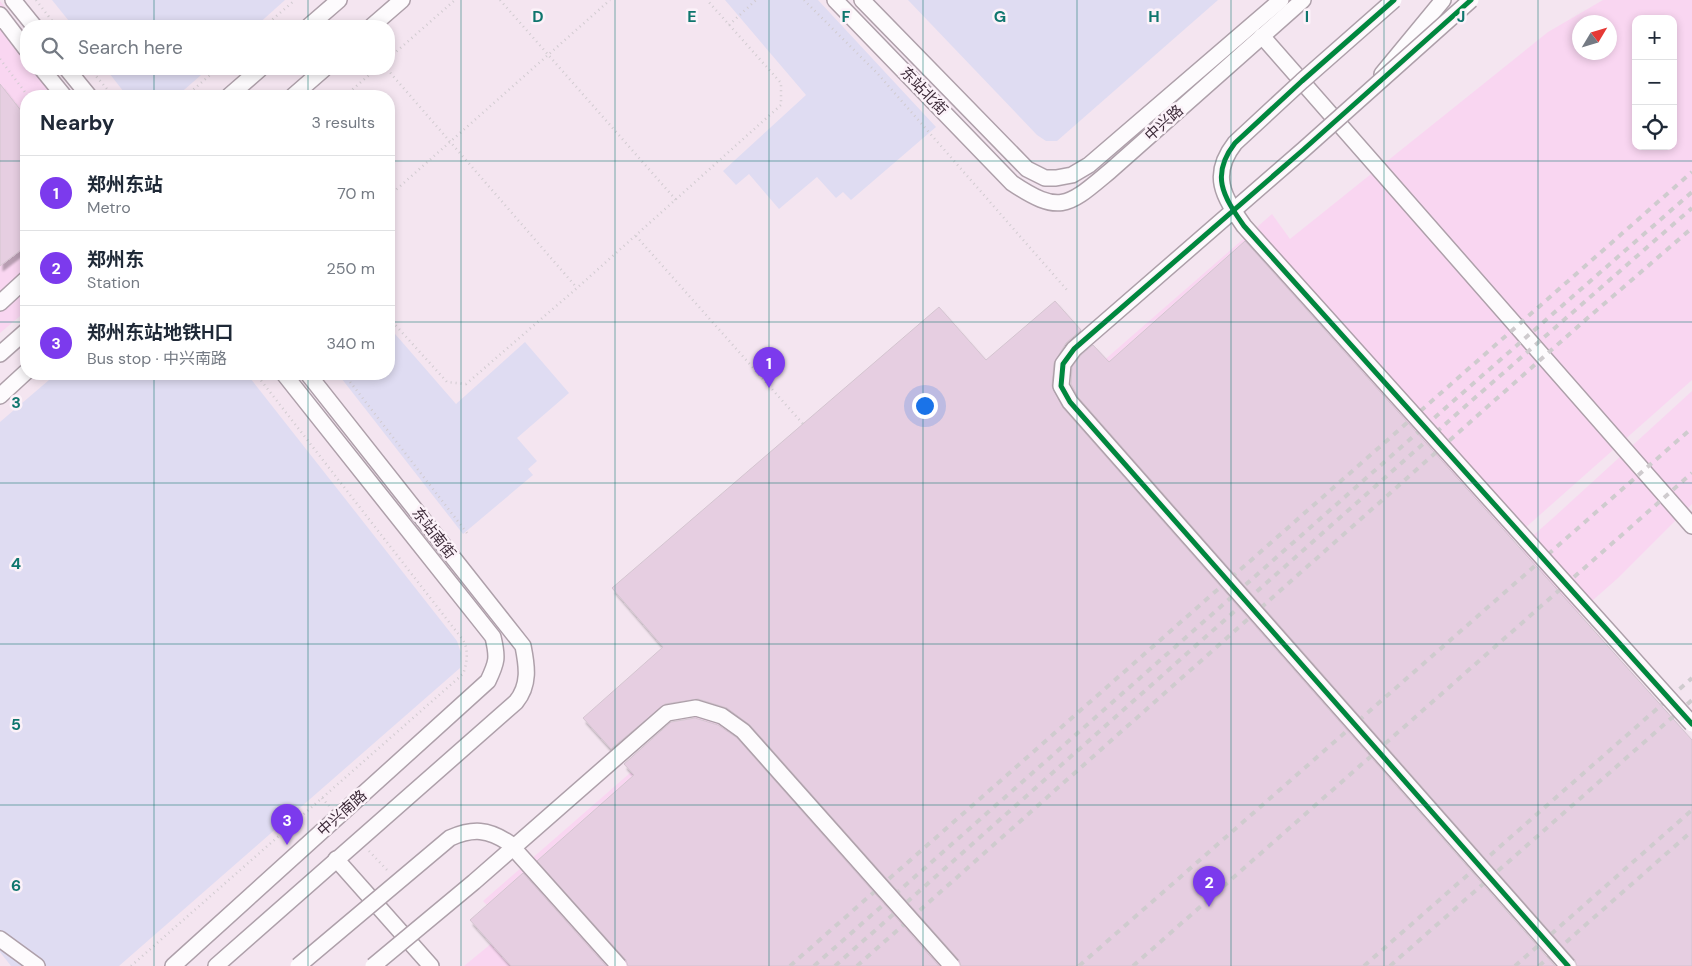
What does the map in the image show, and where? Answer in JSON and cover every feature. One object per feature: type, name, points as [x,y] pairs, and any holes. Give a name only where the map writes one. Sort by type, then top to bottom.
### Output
[{"type":"street","points":[[13,0],[29,20]]},
{"type":"street","points":[[316,20],[339,0]]},
{"type":"street","points":[[379,20],[402,0]]},
{"type":"street","name":"东站北街","points":[[835,0],[1012,183]]},
{"type":"street","name":"东站北街","points":[[862,0],[1027,169]]},
{"type":"street","name":"中兴路","points":[[1027,169],[1045,178],[1056,178],[1072,175],[1090,165],[1281,0]]},
{"type":"street","name":"中兴路","points":[[1012,183],[1033,197],[1049,202],[1064,203],[1079,197],[1303,0]]},
{"type":"street","points":[[1394,0],[1295,87],[1236,143],[1228,153],[1221,171],[1222,188],[1225,197],[1229,206],[1250,234],[1692,724]]},
{"type":"street","points":[[1366,94],[1443,0]]},
{"type":"street","points":[[1471,0],[1074,349],[1063,364],[1061,386],[1070,402],[1568,966]]},
{"type":"street","points":[[0,15],[20,41]]},
{"type":"street","points":[[1262,36],[1692,526]]},
{"type":"street","points":[[47,75],[59,90]]},
{"type":"street","points":[[72,75],[84,90]]},
{"type":"street","points":[[236,90],[253,75]]},
{"type":"street","points":[[300,90],[317,75]]},
{"type":"street","points":[[0,303],[20,285]]},
{"type":"street","points":[[0,354],[20,336]]},
{"type":"street","points":[[0,396],[20,378]]},
{"type":"street","name":"东站南街","points":[[289,380],[493,638],[496,650],[496,663],[488,681]]},
{"type":"street","name":"东站南街","points":[[313,380],[523,646],[527,664],[527,678],[523,694],[516,702]]},
{"type":"street","name":"中兴南路","points":[[174,965],[488,681]]},
{"type":"street","name":"中兴南路","points":[[216,966],[516,702]]},
{"type":"street","points":[[373,966],[474,882],[667,714],[696,708],[722,716],[743,731],[952,966]]},
{"type":"street","points":[[298,966],[450,838],[471,831],[483,831],[509,843],[619,966]]},
{"type":"street","points":[[336,859],[431,966]]},
{"type":"street","points":[[0,939],[37,966]]},
{"type":"path","points":[[36,0],[51,20]]},
{"type":"path","points":[[272,20],[295,0]]},
{"type":"path","points":[[395,53],[455,0]]},
{"type":"path","points":[[500,0],[676,200]]},
{"type":"path","points":[[395,191],[610,0]]},
{"type":"path","points":[[395,326],[447,382],[466,384],[636,236],[782,105],[781,83],[707,0]]},
{"type":"path","points":[[729,25],[756,0]]},
{"type":"path","points":[[804,0],[878,74],[1067,290]]},
{"type":"path","points":[[0,60],[23,90]]},
{"type":"path","points":[[95,75],[108,90]]},
{"type":"path","points":[[193,90],[210,75]]},
{"type":"path","points":[[352,90],[369,75]]},
{"type":"path","points":[[392,75],[577,288]]},
{"type":"path","points":[[636,236],[803,424]]},
{"type":"path","points":[[131,966],[463,674],[467,664],[466,645],[463,640],[261,380]]},
{"type":"path","points":[[349,380],[467,533]]},
{"type":"shaded area","points":[[52,0],[285,0],[263,20],[68,20]]},
{"type":"shaded area","points":[[725,0],[818,0],[936,127],[851,200],[843,192],[836,198],[817,177],[779,209],[749,174],[736,185],[723,171],[806,95]]},
{"type":"shaded area","points":[[908,0],[1218,0],[1057,141],[1046,141],[1037,135]]},
{"type":"shaded area","points":[[1603,0],[1692,0],[1692,380],[1031,966],[464,966],[509,929],[483,901],[1272,214],[1290,239],[1548,32],[1572,18],[1572,60],[1617,60],[1617,15],[1577,15]]},
{"type":"shaded area","points":[[0,1],[20,26],[20,75],[58,75],[70,90],[20,90],[20,316],[0,333]]},
{"type":"shaded area","points":[[111,75],[201,75],[184,90],[122,90]]},
{"type":"shaded area","points":[[395,334],[456,404],[525,342],[569,393],[517,438],[537,461],[528,469],[533,475],[463,534],[343,380],[395,380]]},
{"type":"shaded area","points":[[49,380],[252,380],[457,641],[461,653],[460,668],[119,966],[11,966],[0,952],[0,422]]},
{"type":"shaded area","points":[[1692,391],[1692,504],[1618,578],[1178,966],[1042,966],[1553,518]]},
{"type":"building","points":[[0,84],[20,109],[20,251],[0,266]]},
{"type":"building","points":[[1245,241],[1692,740],[1692,966],[1577,966],[1575,960],[1078,397],[1071,384],[1072,367],[1081,355],[1093,345],[1109,362]]},
{"type":"building","points":[[1055,301],[1081,330],[1066,343],[1054,363],[1052,386],[1063,408],[1555,966],[961,966],[959,960],[750,725],[727,708],[698,699],[665,704],[611,749],[583,718],[663,647],[612,588],[939,307],[986,360]]},
{"type":"building","points":[[695,718],[718,725],[737,738],[939,966],[628,966],[626,960],[537,861],[634,775],[624,764],[671,722]]},
{"type":"building","points":[[523,873],[606,966],[511,966],[470,920]]},
{"type":"railway","points":[[790,966],[1692,172]]},
{"type":"railway","points":[[814,966],[1692,192]]},
{"type":"railway","points":[[835,966],[1477,396],[1692,208]]},
{"type":"railway","points":[[857,966],[1583,322],[1692,228]]},
{"type":"railway","points":[[1079,966],[1692,428]]},
{"type":"railway","points":[[1133,966],[1692,473]]},
{"type":"railway","points":[[1364,966],[1692,678]]},
{"type":"railway","points":[[1390,966],[1692,700]]},
{"type":"railway","points":[[1515,966],[1692,810]]},
{"type":"railway","points":[[1539,966],[1692,831]]},
{"type":"cycle path","points":[[1394,0],[1235,143],[1227,155],[1221,175],[1225,195],[1244,226],[1692,724]]},
{"type":"cycle path","points":[[1471,0],[1303,150],[1074,349],[1063,364],[1061,386],[1070,402],[1568,966]]},
{"type":"place","name":"郑州东站","points":[[769,388]]},
{"type":"place","name":"郑州东站地铁H口","points":[[287,845]]},
{"type":"place","name":"郑州东","points":[[1209,907]]}]
